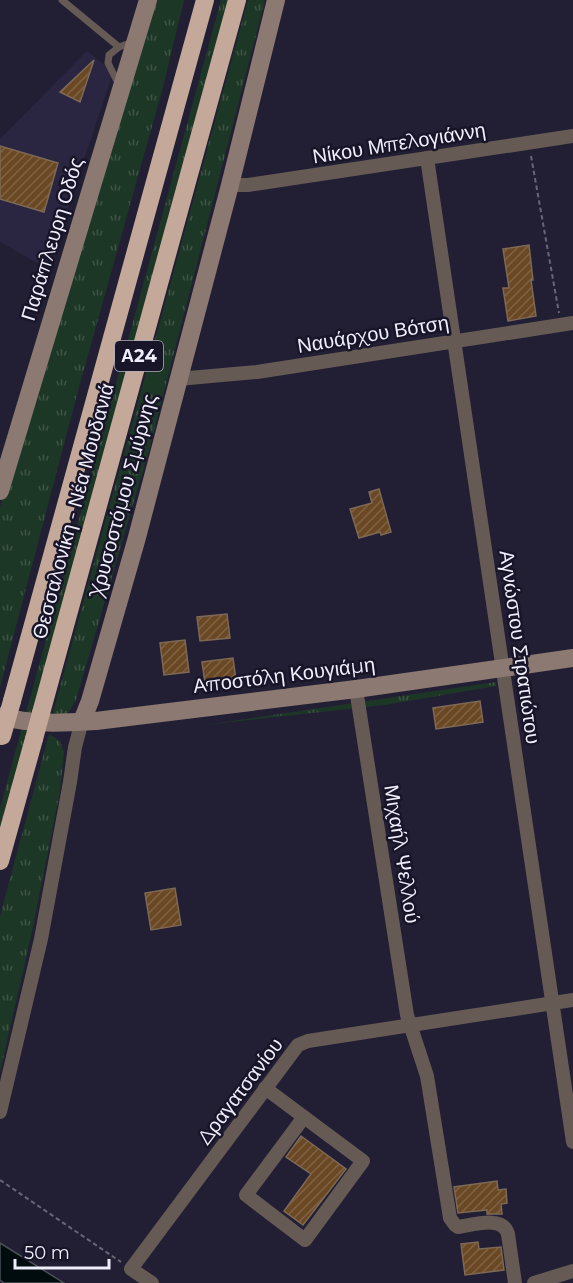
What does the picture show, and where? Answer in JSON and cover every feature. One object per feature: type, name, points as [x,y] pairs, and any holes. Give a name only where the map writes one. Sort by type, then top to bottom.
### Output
[{"type":"highway","name":"Θεσσαλονίκη - Νέα Μουδανιά","points":[[1,740],[205,0]]},
{"type":"highway","name":"Θεσσαλονίκη - Νέα Μουδανιά","points":[[0,861],[237,0]]},
{"type":"street","name":"Παράπλευρη Οδός","points":[[0,491],[121,89],[127,44],[148,0]]},
{"type":"street","name":"Χρυσοστόμου Σμύρνης","points":[[82,722],[136,541],[230,185],[276,0]]},
{"type":"street","name":"Νίκου Μπελογιάννη","points":[[230,185],[248,185],[573,136]]},
{"type":"street","name":"Αγνώστου Στρατιώτου","points":[[428,158],[573,1142]]},
{"type":"street","name":"Ναυάρχου Βότση","points":[[178,379],[257,372],[567,324]]},
{"type":"street","name":"Αποστόλη Κουγιάμη","points":[[0,716],[20,721],[82,722],[356,689],[573,658]]},
{"type":"street","name":"Μιχαήλ Ψελλού","points":[[356,689],[409,1024],[428,1082],[450,1218],[458,1227],[499,1223],[505,1227],[515,1283]]},
{"type":"street","points":[[90,701],[113,718]]},
{"type":"street","points":[[0,1112],[41,939],[75,747],[82,722]]},
{"type":"street","name":"Δραγατσανίου","points":[[131,1269],[294,1049],[304,1042],[573,1000]]},
{"type":"street","points":[[265,1088],[304,1117],[363,1161],[305,1240],[246,1196],[304,1117]]},
{"type":"street","points":[[131,1269],[152,1283]]},
{"type":"street","points":[[534,1283],[573,1271]]},
{"type":"lane","points":[[62,0],[127,44]]},
{"type":"path","points":[[529,142],[567,324]]},
{"type":"path","points":[[0,1180],[131,1269]]},
{"type":"shaded area","points":[[87,51],[113,72],[48,269],[0,242],[0,139]]},
{"type":"shaded area","points":[[0,1243],[64,1283],[4,1283],[0,1280]]},
{"type":"green space","points":[[152,0],[184,0],[163,87],[78,391],[0,687],[0,507]]},
{"type":"green space","points":[[221,0],[230,0],[0,837],[0,808]]},
{"type":"green space","points":[[248,0],[265,0],[149,450],[76,700],[67,715],[51,720]]},
{"type":"green space","points":[[496,682],[496,686],[384,705],[205,725]]},
{"type":"green space","points":[[49,734],[60,741],[64,752],[60,791],[32,932],[0,1072],[0,916]]},
{"type":"building","points":[[94,60],[80,102],[60,92]]},
{"type":"building","points":[[0,146],[58,163],[44,212],[0,199]]},
{"type":"building","points":[[529,245],[536,316],[508,321],[503,288],[509,288],[503,249]]},
{"type":"building","points":[[379,489],[391,532],[381,535],[380,532],[359,538],[350,509],[372,503],[369,492]]},
{"type":"building","points":[[227,614],[230,638],[200,641],[197,617]]},
{"type":"building","points":[[185,640],[189,672],[164,675],[160,643]]},
{"type":"building","points":[[233,658],[236,680],[205,683],[202,662]]},
{"type":"building","points":[[480,701],[483,722],[436,729],[433,708]]},
{"type":"building","points":[[175,888],[181,925],[151,930],[145,893]]},
{"type":"building","points":[[301,1136],[346,1169],[303,1225],[284,1211],[311,1174],[286,1157]]},
{"type":"building","points":[[497,1181],[498,1190],[506,1189],[507,1203],[501,1204],[502,1214],[487,1214],[487,1210],[458,1213],[454,1187]]},
{"type":"building","points":[[478,1242],[479,1249],[501,1247],[504,1270],[465,1275],[461,1244]]}]
